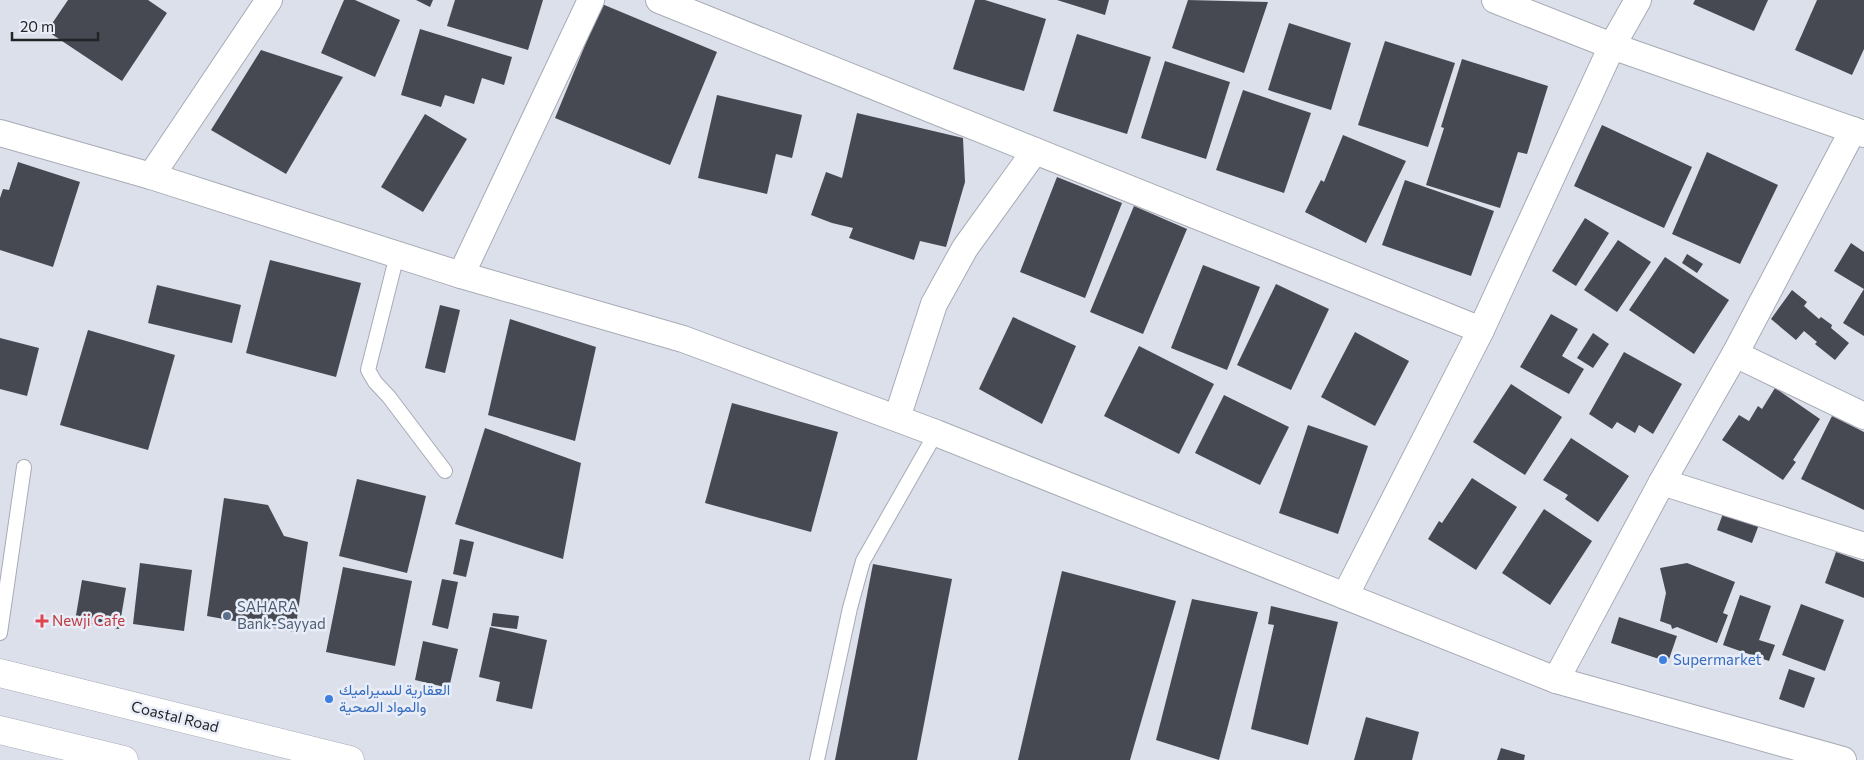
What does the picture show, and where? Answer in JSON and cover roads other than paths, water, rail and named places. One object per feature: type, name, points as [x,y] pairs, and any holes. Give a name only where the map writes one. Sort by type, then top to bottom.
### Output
[{"type":"highway","name":"Coastal Road","points":[[0,673],[350,760]]},
{"type":"highway","points":[[0,730],[124,760]]},
{"type":"street","points":[[151,176],[269,0]]},
{"type":"street","points":[[461,276],[591,0]]},
{"type":"street","points":[[659,0],[1481,330]]},
{"type":"street","points":[[1495,0],[1612,46],[1859,132],[1662,482],[1556,680]]},
{"type":"street","points":[[1345,596],[1481,330],[1612,46],[1638,0]]},
{"type":"street","points":[[0,133],[151,176],[461,276],[683,339],[936,432],[1556,680],[1843,760]]},
{"type":"street","points":[[896,418],[934,304],[965,248],[1035,151]]},
{"type":"street","points":[[1735,354],[1864,416]]},
{"type":"street","points":[[1662,482],[1864,546]]},
{"type":"lane","points":[[397,255],[368,370],[374,382],[389,397],[445,471]]},
{"type":"lane","points":[[817,760],[852,599],[863,562],[936,432]]},
{"type":"lane","points":[[0,633],[24,467]]},
{"type":"place","name":"SAHARA Bank-Sayyad","points":[[227,616]]},
{"type":"place","name":"Newji Cafe","points":[[42,621]]},
{"type":"place","name":"Supermarket","points":[[1663,660]]},
{"type":"place","name":"العقارية للسيراميك والمواد الصحية","points":[[329,699]]}]
